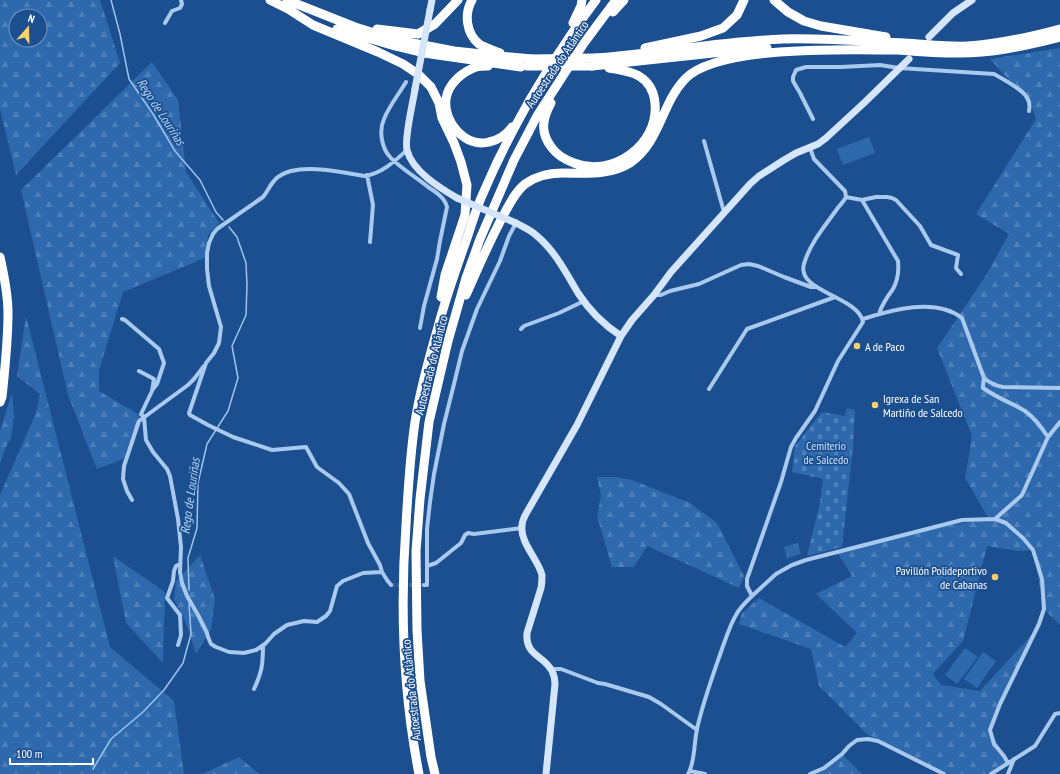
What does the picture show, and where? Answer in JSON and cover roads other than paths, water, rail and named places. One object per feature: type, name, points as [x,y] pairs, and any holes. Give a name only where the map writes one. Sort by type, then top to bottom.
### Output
[{"type":"highway","points":[[270,0],[397,40],[454,51],[510,58]]},
{"type":"highway","points":[[355,27],[418,34],[435,24],[458,0]]},
{"type":"highway","points":[[472,0],[467,21],[469,30],[473,37],[479,43],[488,48],[527,64]]},
{"type":"highway","points":[[561,49],[577,16],[582,0]]},
{"type":"highway","name":"Autoestrada do Atlántico","points":[[419,774],[414,749],[407,693],[404,653],[403,577],[410,458],[415,420],[424,376],[447,292],[480,200],[505,146],[529,100],[561,49],[596,0]]},
{"type":"highway","name":"Autoestrada do Atlántico","points":[[435,774],[431,757],[420,681],[417,630],[416,551],[420,499],[430,422],[448,341],[466,278],[480,239],[514,160],[537,116],[584,43],[616,0]]},
{"type":"highway","points":[[594,62],[602,66],[631,72],[639,76],[652,90],[656,110],[651,130],[647,138],[628,157],[607,166],[593,167],[580,166],[561,157],[553,150],[543,128],[544,120],[548,108],[584,43],[624,0]]},
{"type":"highway","points":[[529,100],[509,130],[503,136],[494,141],[485,143],[475,142],[465,138],[456,130],[450,121],[446,110],[446,100],[449,89],[456,79],[477,67],[594,62],[608,57],[701,36],[723,28],[737,16],[744,0]]},
{"type":"highway","points":[[774,0],[788,12],[804,21],[821,26],[967,46],[1038,35],[1060,29]]},
{"type":"highway","points":[[286,4],[318,22],[395,46],[450,57],[527,64]]},
{"type":"highway","points":[[286,4],[313,25],[378,52],[403,64],[418,74],[431,87],[439,103],[442,118],[454,143],[467,185],[465,215],[445,275],[424,376]]},
{"type":"highway","points":[[602,66],[784,46],[824,46],[953,53],[997,51],[1060,37]]},
{"type":"highway","points":[[608,57],[740,42],[783,39],[929,41]]},
{"type":"highway","points":[[448,341],[481,260],[494,233],[512,199],[525,184],[546,174],[602,172],[615,170],[628,164],[642,154],[650,143],[678,88],[686,78],[694,72],[717,61],[771,53],[894,50]]},
{"type":"highway","points":[[0,257],[8,312],[7,358],[0,402]]},
{"type":"street","points":[[165,23],[172,11],[180,8],[182,4],[181,0]]},
{"type":"street","points":[[432,0],[407,138],[407,150],[414,165],[441,188],[457,198],[516,223],[528,229],[537,236],[552,251],[584,301],[600,319],[621,336]]},
{"type":"street","points":[[929,41],[953,13],[972,0]]},
{"type":"street","points":[[546,774],[555,684],[552,671],[548,665],[532,652],[528,644],[527,633],[541,588],[542,580],[537,563],[524,540],[522,532],[523,520],[527,512],[577,426],[621,336],[671,272],[739,195],[760,176],[796,153],[818,144],[826,138],[909,59]]},
{"type":"street","points":[[813,119],[793,81],[796,70],[806,67],[880,65],[899,68],[994,74],[1008,82],[1026,96],[1029,104],[1029,111]]},
{"type":"street","points":[[406,82],[384,117],[381,135],[383,146],[388,156],[441,197],[446,202],[447,207],[437,259],[424,306],[420,328]]},
{"type":"street","points":[[704,141],[724,212]]},
{"type":"street","points":[[810,148],[814,159],[843,189],[846,197]]},
{"type":"street","points":[[132,500],[123,479],[124,466],[139,421],[188,385],[214,353],[219,343],[221,327],[209,286],[207,269],[207,253],[213,234],[217,229],[263,197],[276,178],[280,175],[303,169],[367,176],[382,170],[407,150]]},
{"type":"street","points":[[367,176],[373,205],[370,242]]},
{"type":"street","points":[[846,197],[862,200],[876,197],[892,198],[896,200],[920,226],[931,245],[958,255],[956,268],[961,274]]},
{"type":"street","points":[[752,596],[746,580],[781,482],[791,447],[815,411],[838,361],[862,324],[863,319],[860,314],[843,301],[818,287],[806,278],[803,269],[809,251],[815,240],[846,197]]},
{"type":"street","points":[[862,200],[898,261],[899,270],[896,281],[881,307],[879,314]]},
{"type":"street","points":[[424,586],[427,586],[427,529],[434,474],[444,424],[462,351],[477,309],[516,223]]},
{"type":"street","points":[[654,295],[661,295],[670,291],[699,284],[741,265],[750,264],[811,287],[818,287]]},
{"type":"street","points":[[709,389],[747,329],[835,297]]},
{"type":"street","points":[[521,329],[524,326],[559,313],[584,301]]},
{"type":"street","points":[[863,319],[906,308],[931,307],[957,314],[962,318],[984,378],[984,388],[999,398],[1026,412],[1039,424],[1048,437]]},
{"type":"street","points":[[122,318],[159,349],[164,363],[157,384],[141,414],[144,417],[146,440],[170,476],[178,519],[181,547],[180,578],[211,644],[229,652],[256,650],[287,625],[304,621],[317,622],[326,616],[330,611],[337,586],[343,581],[363,573],[382,572]]},
{"type":"street","points":[[206,363],[189,413],[190,415],[213,428],[234,437],[272,450],[306,447],[317,467],[339,483],[349,494],[368,543],[380,565],[382,572],[391,585]]},
{"type":"street","points":[[139,371],[154,379],[152,391]]},
{"type":"street","points":[[984,378],[996,386],[1003,387],[1060,388]]},
{"type":"street","points":[[994,518],[1022,495],[1048,437],[1060,422]]},
{"type":"street","points":[[705,774],[689,772],[697,730],[715,670],[735,616],[752,596],[776,574],[792,565],[806,560],[962,520],[994,518],[1006,523],[1024,538],[1033,550],[1042,580],[1044,609],[1039,624],[1003,698],[990,730],[994,744],[1008,763]]},
{"type":"street","points":[[427,566],[436,563],[461,543],[465,535],[468,533],[474,534],[522,528]]},
{"type":"street","points":[[178,645],[181,635],[180,615],[167,598],[173,581],[174,570],[176,566],[180,564]]},
{"type":"street","points":[[254,689],[260,677],[263,660],[263,645]]},
{"type":"street","points":[[552,671],[555,669],[561,669],[598,683],[649,697],[697,730]]},
{"type":"street","points":[[991,774],[1035,746],[1055,714],[1060,713]]},
{"type":"street","points":[[810,774],[824,768],[857,740],[868,739],[878,741],[944,774]]},
{"type":"street","points":[[1008,774],[1014,759]]},
{"type":"waterway","name":"Rego de Louriñas","points":[[111,0],[120,34],[129,79],[153,114],[175,151],[200,180],[216,212],[223,220]]},
{"type":"waterway","name":"Rego de Louriñas","points":[[189,590],[188,558],[197,528],[198,483],[207,444],[228,411],[238,378],[232,346],[246,315],[246,263],[237,237],[229,227]]},
{"type":"waterway","name":"Rego de Louriñas","points":[[93,769],[111,739],[143,712],[164,690],[183,663],[191,634],[189,604]]},
{"type":"tunnel","points":[[391,585],[424,585]]},
{"type":"place","name":"A de Paco","points":[[857,346]]},
{"type":"place","name":"Igrexa de San Martiño de Salcedo","points":[[875,405]]},
{"type":"place","name":"Pavillón Polideportivo de Cabanas","points":[[995,577]]},
{"type":"park label","name":"Cemiterio de Salcedo","points":[[826,452]]}]
